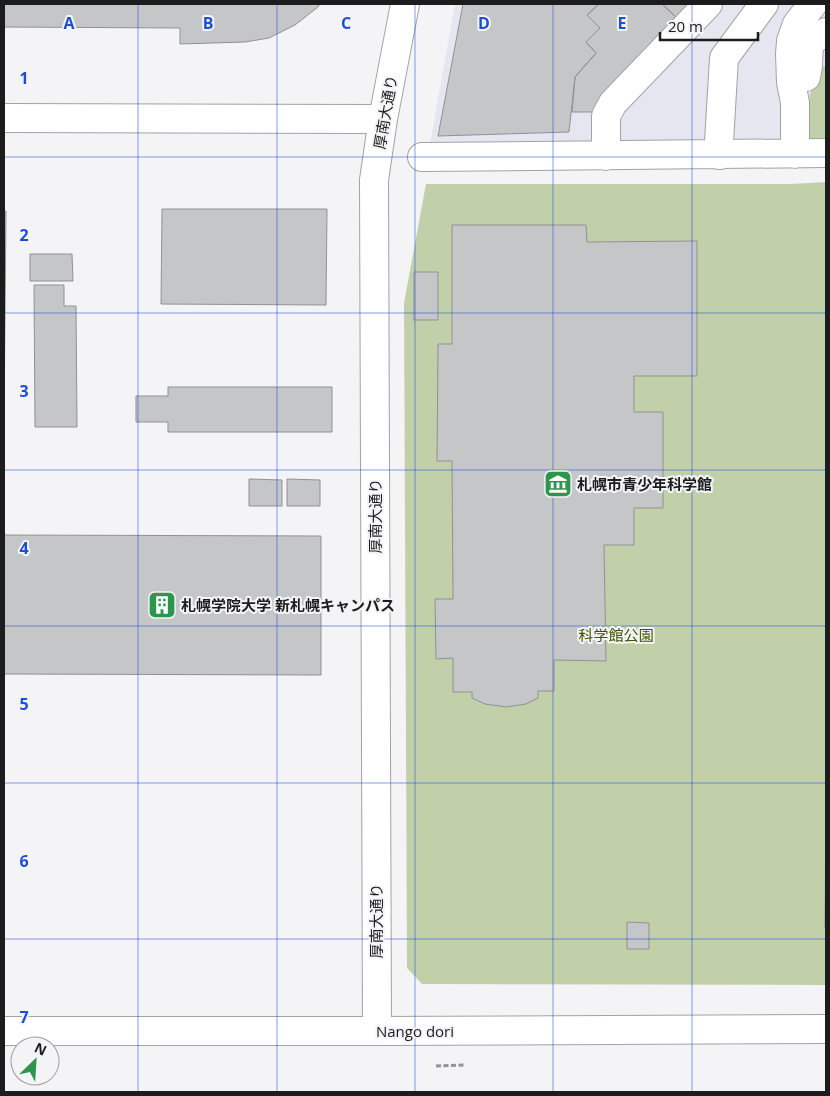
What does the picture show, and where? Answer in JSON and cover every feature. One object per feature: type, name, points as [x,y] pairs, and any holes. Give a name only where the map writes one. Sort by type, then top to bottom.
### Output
[{"type":"street","name":"厚南大通り","points":[[377,1031],[374,180],[405,4]]},
{"type":"street","points":[[606,156],[606,116],[613,103],[708,4]]},
{"type":"street","points":[[720,155],[719,142],[724,58],[764,4]]},
{"type":"street","points":[[777,24],[805,31],[791,82],[795,103],[790,154],[777,24]]},
{"type":"street","points":[[4,118],[384,119]]},
{"type":"street","points":[[422,157],[826,153]]},
{"type":"street","name":"Nango dori","points":[[4,1031],[826,1029]]},
{"type":"path","points":[[436,1066],[464,1065]]},
{"type":"shaded area","points":[[455,4],[826,4],[826,141],[430,144]]},
{"type":"green space","points":[[824,66],[826,69],[826,141],[802,141],[815,67]]},
{"type":"green space","name":"科学館公園","points":[[826,182],[826,985],[422,984],[407,968],[404,303],[426,184],[790,184]]},
{"type":"building","points":[[4,4],[320,4],[295,25],[269,38],[245,42],[180,44],[180,28],[4,27]]},
{"type":"building","points":[[463,4],[599,4],[587,15],[600,28],[586,42],[596,53],[575,77],[569,132],[438,136]]},
{"type":"building","points":[[599,4],[662,4],[677,18],[617,112],[572,112],[575,77],[596,53],[586,42],[600,28],[587,15]]},
{"type":"building","points":[[662,4],[690,4],[677,18]]},
{"type":"building","points":[[162,209],[327,209],[326,305],[161,304]]},
{"type":"building","points":[[4,211],[6,211],[4,420]]},
{"type":"building","name":"札幌市青少年科学館","points":[[452,225],[586,225],[587,242],[697,241],[697,376],[634,376],[634,412],[663,412],[663,508],[634,508],[634,545],[604,545],[606,661],[554,660],[554,691],[538,691],[538,698],[526,704],[506,707],[485,704],[472,698],[472,692],[453,692],[453,658],[436,659],[435,599],[453,599],[452,461],[437,461],[438,344],[452,344]]},
{"type":"building","points":[[30,254],[72,254],[73,281],[30,281]]},
{"type":"building","points":[[414,272],[438,272],[438,320],[414,320]]},
{"type":"building","points":[[34,285],[64,285],[64,306],[76,306],[77,427],[35,427]]},
{"type":"building","points":[[168,387],[332,387],[332,432],[168,432],[168,422],[136,422],[136,396],[168,396]]},
{"type":"building","points":[[249,479],[282,480],[282,506],[249,506]]},
{"type":"building","points":[[287,479],[320,480],[320,506],[287,506]]},
{"type":"building","name":"札幌学院大学 新札幌キャンパス","points":[[4,535],[321,536],[321,675],[4,674]]},
{"type":"building","points":[[826,811],[826,929],[825,928]]},
{"type":"building","points":[[627,922],[649,923],[649,949],[627,949]]},
{"type":"place","name":"札幌市青少年科学館","points":[[558,484]]},
{"type":"place","name":"札幌学院大学 新札幌キャンパス","points":[[162,605]]}]
